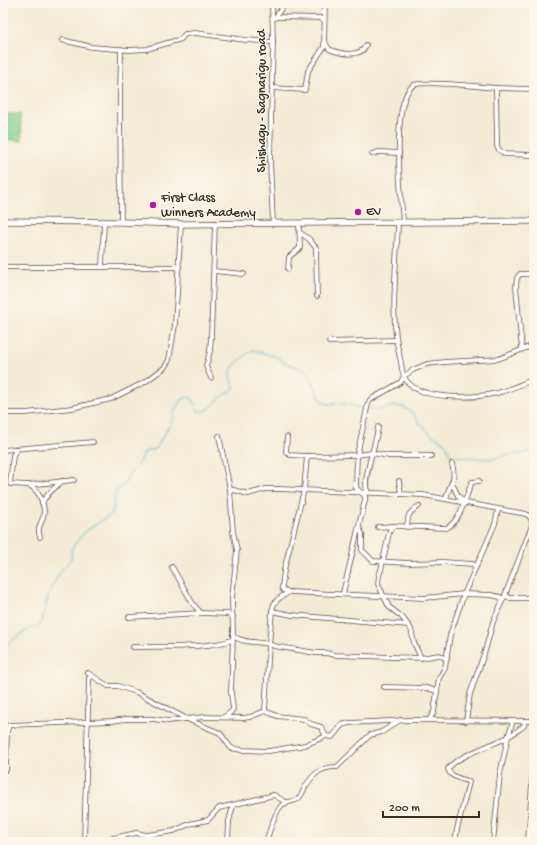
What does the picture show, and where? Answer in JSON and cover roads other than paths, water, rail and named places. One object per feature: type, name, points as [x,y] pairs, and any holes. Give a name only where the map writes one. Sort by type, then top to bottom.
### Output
[{"type":"main road","points":[[3,221],[181,224],[534,221]]},
{"type":"street","name":"Shishagu - Sagnarigu road","points":[[272,3],[273,42],[270,161],[273,223]]},
{"type":"street","points":[[272,24],[285,3]]},
{"type":"street","points":[[272,88],[305,90],[308,71],[324,49],[325,3]]},
{"type":"street","points":[[276,17],[320,18],[324,20]]},
{"type":"street","points":[[62,40],[92,47],[121,49],[147,49],[181,39],[185,34],[195,33],[273,42]]},
{"type":"street","points":[[325,41],[330,49],[341,52],[360,53],[365,50],[366,45]]},
{"type":"street","points":[[121,49],[121,222]]},
{"type":"street","points":[[534,89],[428,83],[415,85],[406,95],[399,126],[400,222],[394,309],[396,340],[404,376],[409,384],[423,392],[452,396],[497,393],[534,379]]},
{"type":"street","points":[[496,88],[498,150],[505,154],[534,155]]},
{"type":"street","points":[[372,154],[379,152],[399,152]]},
{"type":"street","points":[[102,266],[104,222]]},
{"type":"street","points":[[211,378],[206,366],[210,344],[215,223]]},
{"type":"street","points":[[288,269],[289,257],[300,248],[300,223]]},
{"type":"street","points":[[3,413],[26,413],[72,408],[111,399],[145,382],[164,368],[169,360],[177,311],[181,224]]},
{"type":"street","points":[[299,232],[309,239],[316,248],[317,296]]},
{"type":"street","points":[[3,267],[179,267]]},
{"type":"street","points":[[214,271],[244,274]]},
{"type":"street","points":[[522,349],[516,287],[517,278],[520,274],[534,274]]},
{"type":"street","points":[[329,342],[396,340]]},
{"type":"street","points":[[364,493],[356,488],[357,455],[370,400],[400,382],[404,376],[413,370],[427,364],[498,359],[534,345]]},
{"type":"street","points":[[343,593],[365,500],[364,493],[367,490],[365,486],[378,427]]},
{"type":"street","points":[[219,436],[230,489],[233,532],[237,550],[232,598],[233,638],[230,693],[233,708],[222,718]]},
{"type":"street","points":[[287,437],[285,450],[287,454],[307,456],[357,455],[372,453],[389,456],[431,456]]},
{"type":"street","points":[[5,450],[92,442]]},
{"type":"street","points":[[17,449],[13,454],[10,484],[28,485],[74,480]]},
{"type":"street","points":[[5,450],[13,454]]},
{"type":"street","points":[[307,456],[304,490],[282,583],[283,590],[289,592],[343,593],[351,595],[424,598],[464,594],[504,598],[534,598]]},
{"type":"street","points":[[446,499],[455,473],[452,464]]},
{"type":"street","points":[[42,503],[47,494],[63,481]]},
{"type":"street","points":[[399,481],[401,494]]},
{"type":"street","points":[[378,527],[394,526],[447,528],[455,521],[465,503],[472,482],[479,481]]},
{"type":"street","points":[[452,483],[458,496],[465,503]]},
{"type":"street","points":[[28,485],[32,486],[38,493],[42,503],[44,516],[38,529],[40,538]]},
{"type":"street","points":[[230,489],[248,494],[266,489],[423,495],[526,514],[530,517],[532,522]]},
{"type":"street","points":[[406,527],[407,516],[419,506]]},
{"type":"street","points":[[429,720],[434,712],[439,678],[445,668],[450,635],[464,594],[490,536],[498,510]]},
{"type":"street","points":[[466,721],[472,689],[485,652],[495,616],[504,598],[534,518]]},
{"type":"street","points":[[359,526],[362,534],[362,550],[373,561],[473,564],[476,567]]},
{"type":"street","points":[[394,526],[391,528],[389,533],[383,561],[378,575],[378,584],[389,607],[402,617],[408,625],[421,658]]},
{"type":"street","points":[[172,567],[193,604],[202,613]]},
{"type":"street","points":[[265,710],[268,644],[272,611],[274,604],[278,599],[289,592]]},
{"type":"street","points":[[272,611],[292,615],[408,625]]},
{"type":"street","points":[[129,617],[202,613],[228,614],[233,617]]},
{"type":"street","points":[[233,638],[242,641],[268,644],[280,648],[326,653],[335,656],[421,658],[439,655],[447,659]]},
{"type":"street","points":[[133,647],[225,643],[233,638]]},
{"type":"street","points":[[88,673],[108,686],[118,686],[136,692],[220,733],[231,748],[242,750],[269,751],[306,746],[326,736],[332,737],[342,725],[349,723],[400,720],[534,721]]},
{"type":"street","points":[[84,842],[89,678]]},
{"type":"street","points":[[384,687],[426,688],[437,692]]},
{"type":"street","points":[[3,726],[9,724],[87,722],[126,719],[153,719],[168,721],[187,718],[250,717],[265,710]]},
{"type":"street","points":[[265,710],[277,716],[304,719],[311,724],[321,726],[326,736]]},
{"type":"street","points":[[266,842],[268,833],[280,808],[287,803],[297,800],[317,773],[327,767],[337,767],[370,735],[382,732],[400,720]]},
{"type":"street","points":[[493,842],[500,774],[513,721]]},
{"type":"street","points":[[455,842],[456,829],[469,782],[452,775],[448,769],[462,758],[508,737],[524,726],[525,721]]},
{"type":"street","points":[[6,770],[7,731],[9,724]]},
{"type":"street","points":[[528,842],[534,766]]},
{"type":"street","points":[[103,842],[109,838],[136,833],[147,835],[174,831],[189,824],[208,820],[219,808],[233,806],[274,795],[287,803]]},
{"type":"street","points":[[228,842],[229,821],[233,806]]},
{"type":"waterway","points":[[3,647],[30,628],[39,626],[53,585],[59,574],[71,560],[72,548],[80,537],[90,528],[112,514],[116,490],[124,485],[129,474],[137,466],[146,451],[156,449],[173,420],[174,412],[181,400],[187,397],[192,398],[198,411],[209,408],[234,388],[231,381],[231,370],[252,350],[277,357],[284,362],[307,371],[324,403],[342,403],[366,409]]},
{"type":"waterway","points":[[369,409],[382,410],[393,406],[403,407],[412,412],[421,425],[432,435],[445,443],[451,456],[489,459],[534,451]]},
{"type":"place","name":"First Class Winners Academy","points":[[153,205]]},
{"type":"place","name":"EV","points":[[358,212]]}]
